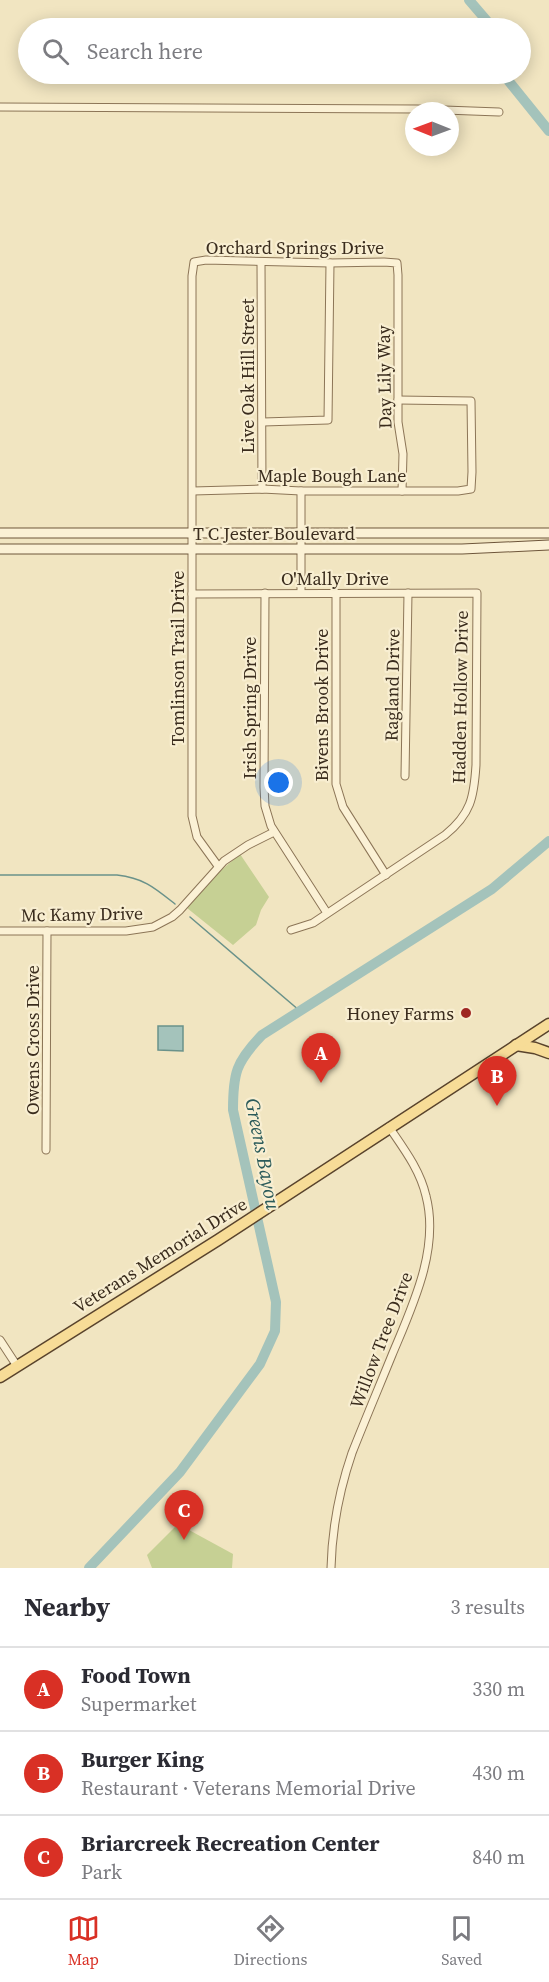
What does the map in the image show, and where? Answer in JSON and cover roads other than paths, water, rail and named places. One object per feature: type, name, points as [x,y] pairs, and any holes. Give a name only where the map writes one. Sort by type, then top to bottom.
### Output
[{"type":"main road","name":"T C Jester Boulevard","points":[[0,533],[549,533]]},
{"type":"main road","points":[[23,533],[23,549]]},
{"type":"main road","points":[[405,534],[405,549]]},
{"type":"main road","name":"T C Jester Boulevard","points":[[0,549],[405,549],[549,545]]},
{"type":"main road","name":"Veterans Memorial Drive","points":[[0,1377],[240,1225],[549,1024]]},
{"type":"main road","points":[[516,1046],[535,1048],[549,1053]]},
{"type":"street","points":[[0,108],[406,109],[500,112]]},
{"type":"street","name":"Orchard Springs Drive","points":[[194,262],[397,263]]},
{"type":"street","name":"Tomlinson Trail Drive","points":[[194,262],[191,393],[192,816],[197,837],[218,866]]},
{"type":"street","name":"Live Oak Hill Street","points":[[261,262],[262,489]]},
{"type":"street","points":[[263,422],[328,420],[330,263]]},
{"type":"street","name":"Day Lily Way","points":[[397,263],[398,422],[403,454],[402,491]]},
{"type":"street","name":"Maple Bough Lane","points":[[193,491],[471,489],[471,401],[398,400]]},
{"type":"street","points":[[301,491],[301,593]]},
{"type":"street","name":"Irish Spring Drive","points":[[265,593],[264,797],[267,817],[274,832],[327,913]]},
{"type":"street","name":"Ragland Drive","points":[[405,777],[408,593]]},
{"type":"street","name":"O'Mally Drive","points":[[192,594],[477,593]]},
{"type":"street","name":"Hadden Hollow Drive","points":[[291,930],[305,927],[445,835],[460,822],[469,807],[474,789],[476,754],[477,593]]},
{"type":"street","name":"Bivens Brook Drive","points":[[336,594],[336,784],[346,813],[386,875]]},
{"type":"street","name":"Mc Kamy Drive","points":[[0,931],[126,931],[153,927],[172,917],[218,866],[236,852],[274,832]]},
{"type":"street","name":"Owens Cross Drive","points":[[46,1150],[47,931]]},
{"type":"street","name":"Willow Tree Drive","points":[[331,1568],[334,1520],[343,1479],[416,1297],[426,1263],[429,1219],[427,1198],[416,1169],[389,1127]]},
{"type":"street","points":[[0,1340],[17,1366]]},
{"type":"water","points":[[158,1026],[183,1026],[183,1051],[158,1050]]},
{"type":"waterway","name":"Greens Bayou","points":[[469,0],[484,18]]},
{"type":"waterway","name":"Greens Bayou","points":[[511,84],[549,131]]},
{"type":"waterway","name":"Greens Bayou","points":[[89,1568],[180,1472],[260,1364],[275,1331],[276,1302],[233,1110],[235,1077],[246,1053],[262,1035],[492,889],[549,841]]},
{"type":"waterway","points":[[0,875],[126,876],[149,885],[175,904]]},
{"type":"waterway","points":[[190,917],[300,1011]]},
{"type":"place","name":"Honey Farms","points":[[466,1013]]},
{"type":"place","name":"Food Town","points":[[321,1083]]},
{"type":"place","name":"Burger King","points":[[497,1106]]},
{"type":"place","name":"Briarcreek Recreation Center","points":[[184,1540]]}]
